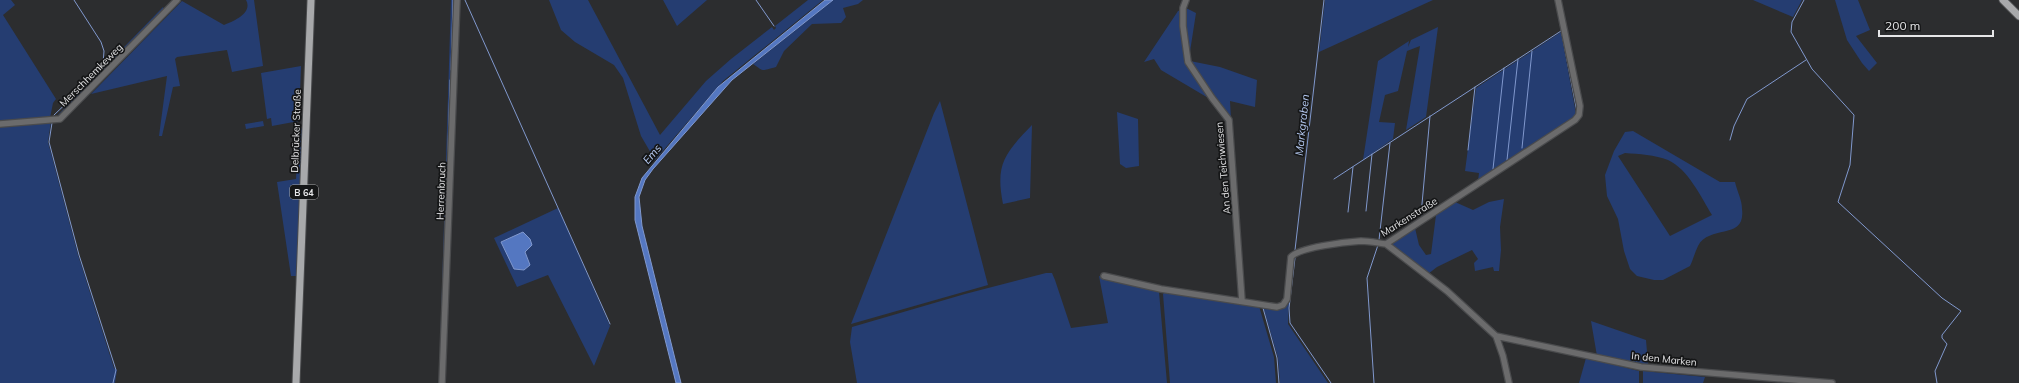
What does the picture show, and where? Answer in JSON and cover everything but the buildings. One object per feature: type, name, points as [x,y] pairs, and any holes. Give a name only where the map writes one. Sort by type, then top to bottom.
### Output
[{"type":"main road","name":"Delbrücker Straße","points":[[296,383],[311,0]]},
{"type":"main road","points":[[2003,0],[2019,16]]},
{"type":"street","name":"Merschhemkeweg","points":[[0,124],[60,119],[177,0]]},
{"type":"street","name":"Herrenbruch","points":[[442,383],[457,0]]},
{"type":"street","name":"An den Teichwiesen","points":[[1186,0],[1183,8],[1183,26],[1188,62],[1229,120],[1242,301]]},
{"type":"street","name":"Markenstraße","points":[[1104,276],[1161,289],[1277,307],[1282,305],[1287,299],[1291,257],[1294,254],[1315,248],[1362,241],[1386,244],[1575,120],[1579,115],[1580,106],[1558,0]]},
{"type":"street","points":[[1386,244],[1447,291],[1496,336],[1503,356],[1509,383]]},
{"type":"street","name":"In den Marken","points":[[1496,336],[1642,367],[1832,383]]},
{"type":"shaded area","points":[[0,0],[11,0],[15,5],[3,15],[56,99],[53,103],[50,118],[0,122]]},
{"type":"shaded area","points":[[246,0],[254,0],[263,66],[232,72],[227,50],[177,57],[175,59],[180,86],[173,87],[162,136],[159,136],[167,76],[91,94],[182,1],[224,25],[237,19],[245,13],[247,9]]},
{"type":"shaded area","points":[[451,0],[457,0],[439,383]]},
{"type":"shaded area","points":[[549,0],[588,0],[660,135],[706,81],[731,59],[772,27],[774,30],[776,28],[775,26],[808,0],[823,0],[723,81],[655,160],[641,136],[623,78],[614,65],[575,42],[561,30]]},
{"type":"shaded area","points":[[663,0],[707,0],[677,26]]},
{"type":"shaded area","points":[[825,0],[833,0],[732,80],[645,180],[639,197],[642,226],[681,383],[676,383],[635,220],[635,197],[642,178],[718,87]]},
{"type":"shaded area","points":[[833,0],[863,0],[858,4],[843,8],[846,17],[841,23],[812,24],[784,51],[776,67],[763,70],[753,64]]},
{"type":"shaded area","points":[[1325,0],[1433,0],[1319,52]]},
{"type":"shaded area","points":[[1753,0],[1802,0],[1793,17]]},
{"type":"shaded area","points":[[1835,0],[1858,0],[1870,30],[1856,36],[1877,63],[1869,71],[1847,40]]},
{"type":"shaded area","points":[[163,7],[164,9],[59,116],[58,115]]},
{"type":"shaded area","points":[[1186,8],[1196,13],[1189,58],[1185,23]]},
{"type":"shaded area","points":[[1181,10],[1185,57],[1210,99],[1161,70],[1154,59],[1144,62],[1178,11]]},
{"type":"shaded area","points":[[1438,27],[1426,117],[1406,130],[1420,46],[1407,51],[1398,91],[1385,95],[1379,122],[1395,123],[1393,139],[1363,160],[1378,61],[1409,41],[1408,47],[1411,40]]},
{"type":"shaded area","points":[[1561,32],[1576,114],[1572,120],[1478,181],[1479,173],[1465,171],[1476,88]]},
{"type":"shaded area","points":[[1190,61],[1220,67],[1257,80],[1255,107],[1230,101],[1231,119]]},
{"type":"shaded area","points":[[301,66],[299,121],[272,126],[271,118],[267,119],[261,73]]},
{"type":"shaded area","points":[[940,101],[988,285],[851,324],[934,113]]},
{"type":"shaded area","points":[[1117,112],[1138,119],[1139,166],[1126,168],[1120,164]]},
{"type":"shaded area","points":[[51,121],[48,142],[78,255],[114,368],[117,370],[115,383],[0,383],[0,126]]},
{"type":"shaded area","points":[[263,121],[264,126],[246,129],[245,124]]},
{"type":"shaded area","points":[[1032,125],[1030,198],[1003,204],[1000,179],[1004,160],[1015,144]]},
{"type":"shaded area","points":[[303,128],[297,276],[291,276],[277,182],[296,179],[298,129]]},
{"type":"shaded area","points":[[1633,131],[1720,182],[1735,182],[1741,202],[1742,219],[1738,225],[1733,229],[1710,235],[1704,239],[1698,246],[1690,266],[1663,280],[1654,280],[1637,276],[1630,269],[1624,251],[1618,219],[1607,196],[1605,175],[1614,151],[1625,132]],"holes":[[[1625,153],[1658,157],[1675,164],[1682,170],[1699,192],[1712,215],[1670,236],[1618,156]]]},
{"type":"shaded area","points":[[1504,199],[1500,227],[1501,250],[1499,271],[1494,271],[1493,267],[1475,271],[1474,263],[1478,259],[1472,250],[1437,267],[1428,274],[1392,247],[1392,242],[1415,228],[1419,245],[1426,255],[1431,254],[1436,215],[1455,202],[1473,210],[1489,202]]},
{"type":"shaded area","points":[[558,208],[610,326],[594,366],[548,275],[517,287],[494,238]]},
{"type":"shaded area","points":[[523,232],[530,239],[532,245],[525,252],[530,265],[524,270],[514,269],[501,242]]},
{"type":"shaded area","points":[[1046,273],[1052,273],[1071,328],[1108,323],[1099,276],[1159,292],[1167,383],[857,383],[850,342],[852,327],[965,294]]},
{"type":"shaded area","points":[[1165,292],[1259,306],[1274,357],[1276,383],[1170,383],[1163,294]]},
{"type":"shaded area","points":[[1289,303],[1288,324],[1328,383],[1280,383],[1278,358],[1263,306],[1283,307]]},
{"type":"shaded area","points":[[1591,321],[1646,340],[1648,364],[1646,366],[1597,356]]},
{"type":"shaded area","points":[[1586,358],[1639,371],[1639,383],[1579,383]]},
{"type":"shaded area","points":[[1643,371],[1705,377],[1703,383],[1643,383]]},
{"type":"waterway","points":[[54,115],[91,80],[103,64],[104,51],[101,42],[74,0]]},
{"type":"waterway","points":[[451,70],[453,0]]},
{"type":"waterway","points":[[465,0],[610,324]]},
{"type":"waterway","points":[[756,0],[774,26]]},
{"type":"waterway","name":"Markgraben","points":[[1295,250],[1324,0]]},
{"type":"waterway","points":[[1804,0],[1792,22],[1791,32],[1812,69],[1854,115],[1850,165],[1838,202],[1942,298],[1961,311],[1942,335],[1942,338],[1947,344],[1935,371],[1937,383]]},
{"type":"waterway","points":[[1558,13],[1577,112]]},
{"type":"waterway","points":[[1334,179],[1561,31]]},
{"type":"waterway","points":[[1522,148],[1532,51]]},
{"type":"waterway","points":[[1507,160],[1518,59]]},
{"type":"waterway","points":[[1730,140],[1734,126],[1747,99],[1806,60]]},
{"type":"waterway","points":[[1493,169],[1504,68]]},
{"type":"waterway","points":[[447,182],[450,80]]},
{"type":"waterway","points":[[1468,150],[1475,87]]},
{"type":"waterway","points":[[1421,215],[1430,116]]},
{"type":"waterway","points":[[52,123],[49,142],[79,255],[116,370],[113,383]]},
{"type":"waterway","points":[[1379,240],[1390,143]]},
{"type":"waterway","points":[[1366,211],[1372,154]]},
{"type":"waterway","points":[[1348,212],[1353,167]]},
{"type":"waterway","points":[[1374,383],[1367,278],[1378,245]]},
{"type":"waterway","name":"Markgraben","points":[[1295,258],[1289,308],[1290,323],[1331,383]]},
{"type":"waterway","points":[[1263,308],[1277,358],[1279,383]]},
{"type":"water label","name":"Ems","points":[[652,154]]}]
